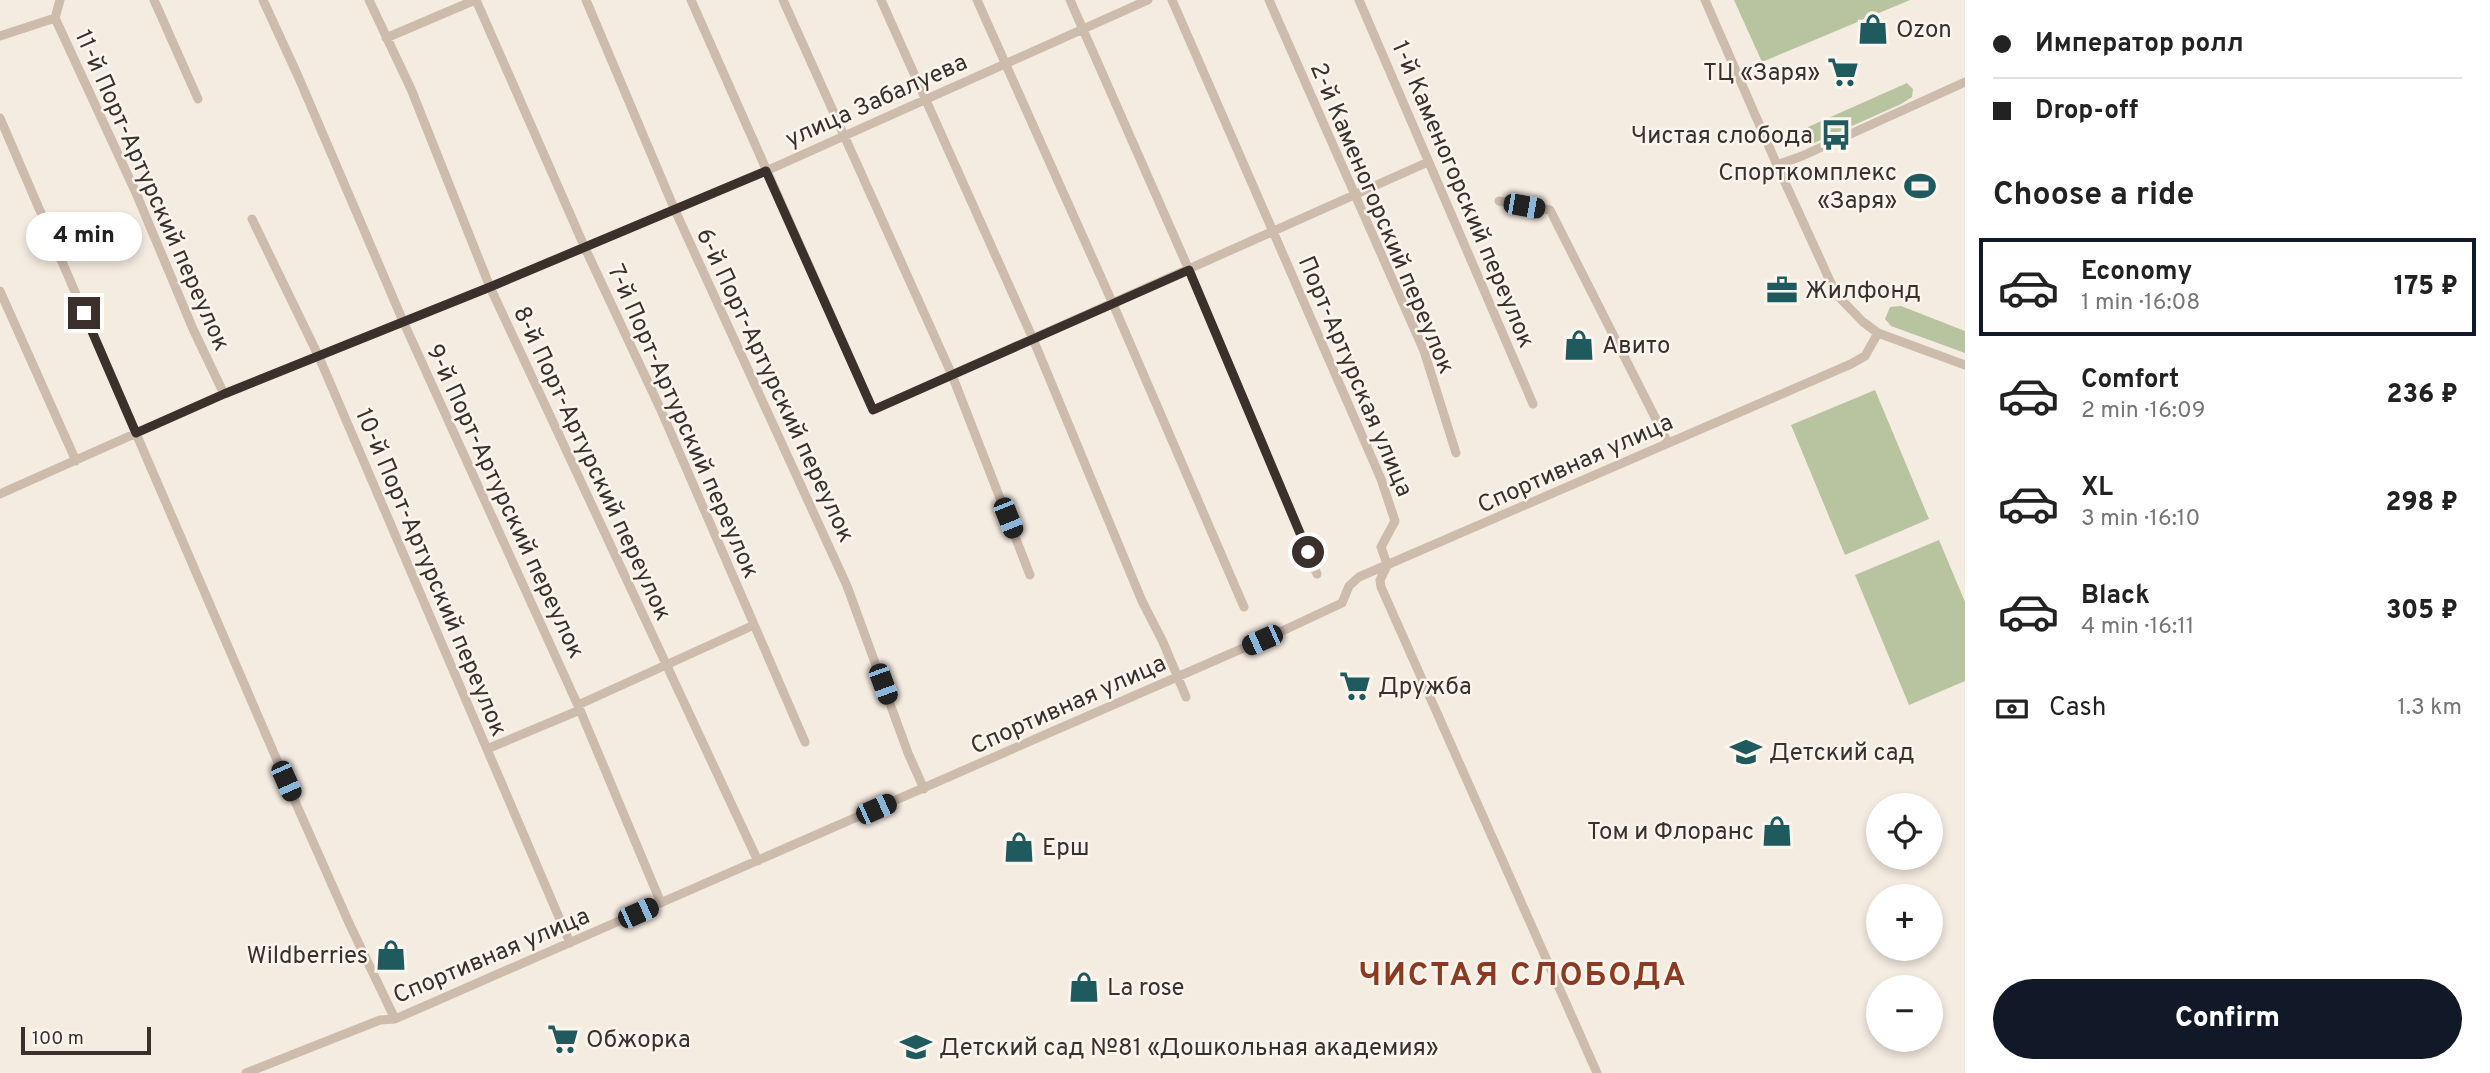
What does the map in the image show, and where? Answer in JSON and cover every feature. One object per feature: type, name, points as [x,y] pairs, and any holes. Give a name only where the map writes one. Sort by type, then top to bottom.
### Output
[{"type":"street","name":"11-й Порт-Артурский переулок","points":[[60,0],[55,18],[136,193],[193,329],[224,394]]},
{"type":"street","points":[[154,0],[198,99]]},
{"type":"street","name":"9-й Порт-Артурский переулок","points":[[263,0],[403,321],[579,708],[661,903]]},
{"type":"street","name":"8-й Порт-Артурский переулок","points":[[369,0],[411,89],[490,287],[758,861]]},
{"type":"street","points":[[386,38],[475,0]]},
{"type":"street","name":"7-й Порт-Артурский переулок","points":[[475,0],[584,247],[660,408],[805,742]]},
{"type":"street","name":"6-й Порт-Артурский переулок","points":[[586,0],[674,208],[847,586],[908,753],[924,789]]},
{"type":"street","points":[[691,0],[873,410],[1428,162]]},
{"type":"street","points":[[783,0],[952,375],[1030,575]]},
{"type":"street","points":[[881,0],[1033,339],[1142,601],[1186,697]]},
{"type":"street","points":[[976,0],[1113,304],[1244,607]]},
{"type":"street","points":[[1070,0],[1189,270],[1317,574]]},
{"type":"street","name":"улица Забалуева","points":[[0,494],[224,394],[490,287],[766,171],[1148,0]]},
{"type":"street","name":"Порт-Артурская улица","points":[[1172,0],[1381,479],[1395,521],[1381,547],[1387,564],[1380,580],[1381,587],[1597,1073]]},
{"type":"street","name":"2-й Каменогорский переулок","points":[[1269,0],[1424,351],[1456,453]]},
{"type":"street","name":"1-й Каменогорский переулок","points":[[1359,0],[1533,404]]},
{"type":"street","points":[[1705,0],[1836,294],[1863,322],[1878,333],[1965,365]]},
{"type":"street","points":[[0,36],[55,18]]},
{"type":"street","points":[[1777,165],[1965,82]]},
{"type":"street","points":[[0,118],[286,781],[395,1018]]},
{"type":"street","points":[[1499,201],[1550,210],[1668,443]]},
{"type":"street","name":"10-й Порт-Артурский переулок","points":[[252,219],[319,357],[570,943]]},
{"type":"street","points":[[0,291],[76,461]]},
{"type":"street","name":"Спортивная улица","points":[[246,1073],[380,1020],[395,1018],[570,943],[1342,603],[1349,586],[1359,577],[1851,364],[1865,356],[1878,333]]},
{"type":"street","points":[[487,749],[754,625]]},
{"type":"green space","points":[[1734,0],[1910,0],[1762,62]]},
{"type":"green space","points":[[1907,83],[1913,89],[1912,97],[1901,104],[1814,143],[1806,145],[1800,137],[1808,127]]},
{"type":"green space","points":[[1901,306],[1965,331],[1965,353],[1891,326],[1885,319],[1890,307]]},
{"type":"green space","points":[[1875,390],[1929,519],[1845,555],[1791,425]]},
{"type":"green space","points":[[1939,540],[1965,602],[1965,681],[1909,705],[1855,575]]},
{"type":"place","name":"Ozon","points":[[1873,29]]},
{"type":"place","name":"ТЦ «Заря»","points":[[1843,72]]},
{"type":"place","name":"Чистая слобода","points":[[1836,135]]},
{"type":"place","name":"Спорткомплекс «Заря»","points":[[1920,186]]},
{"type":"place","name":"Жилфонд","points":[[1782,290]]},
{"type":"place","name":"Авито","points":[[1579,345]]},
{"type":"place","name":"Дружба","points":[[1355,686]]},
{"type":"place","name":"Детский сад","points":[[1746,752]]},
{"type":"place","name":"Том и Флоранс","points":[[1777,831]]},
{"type":"place","name":"Ерш","points":[[1019,847]]},
{"type":"place","name":"Wildberries","points":[[391,955]]},
{"type":"place","name":"La rose","points":[[1084,987]]},
{"type":"place","name":"Обжорка","points":[[563,1039]]},
{"type":"place","name":"Детский сад №81 «Дошкольная академия»","points":[[916,1047]]},
{"type":"district","name":"ЧИСТАЯ СЛОБОДА","points":[[1523,974]]},
{"type":"route","points":[[84,313],[136,433],[224,394],[490,287],[766,171],[873,410],[1189,270],[1308,552]]}]
